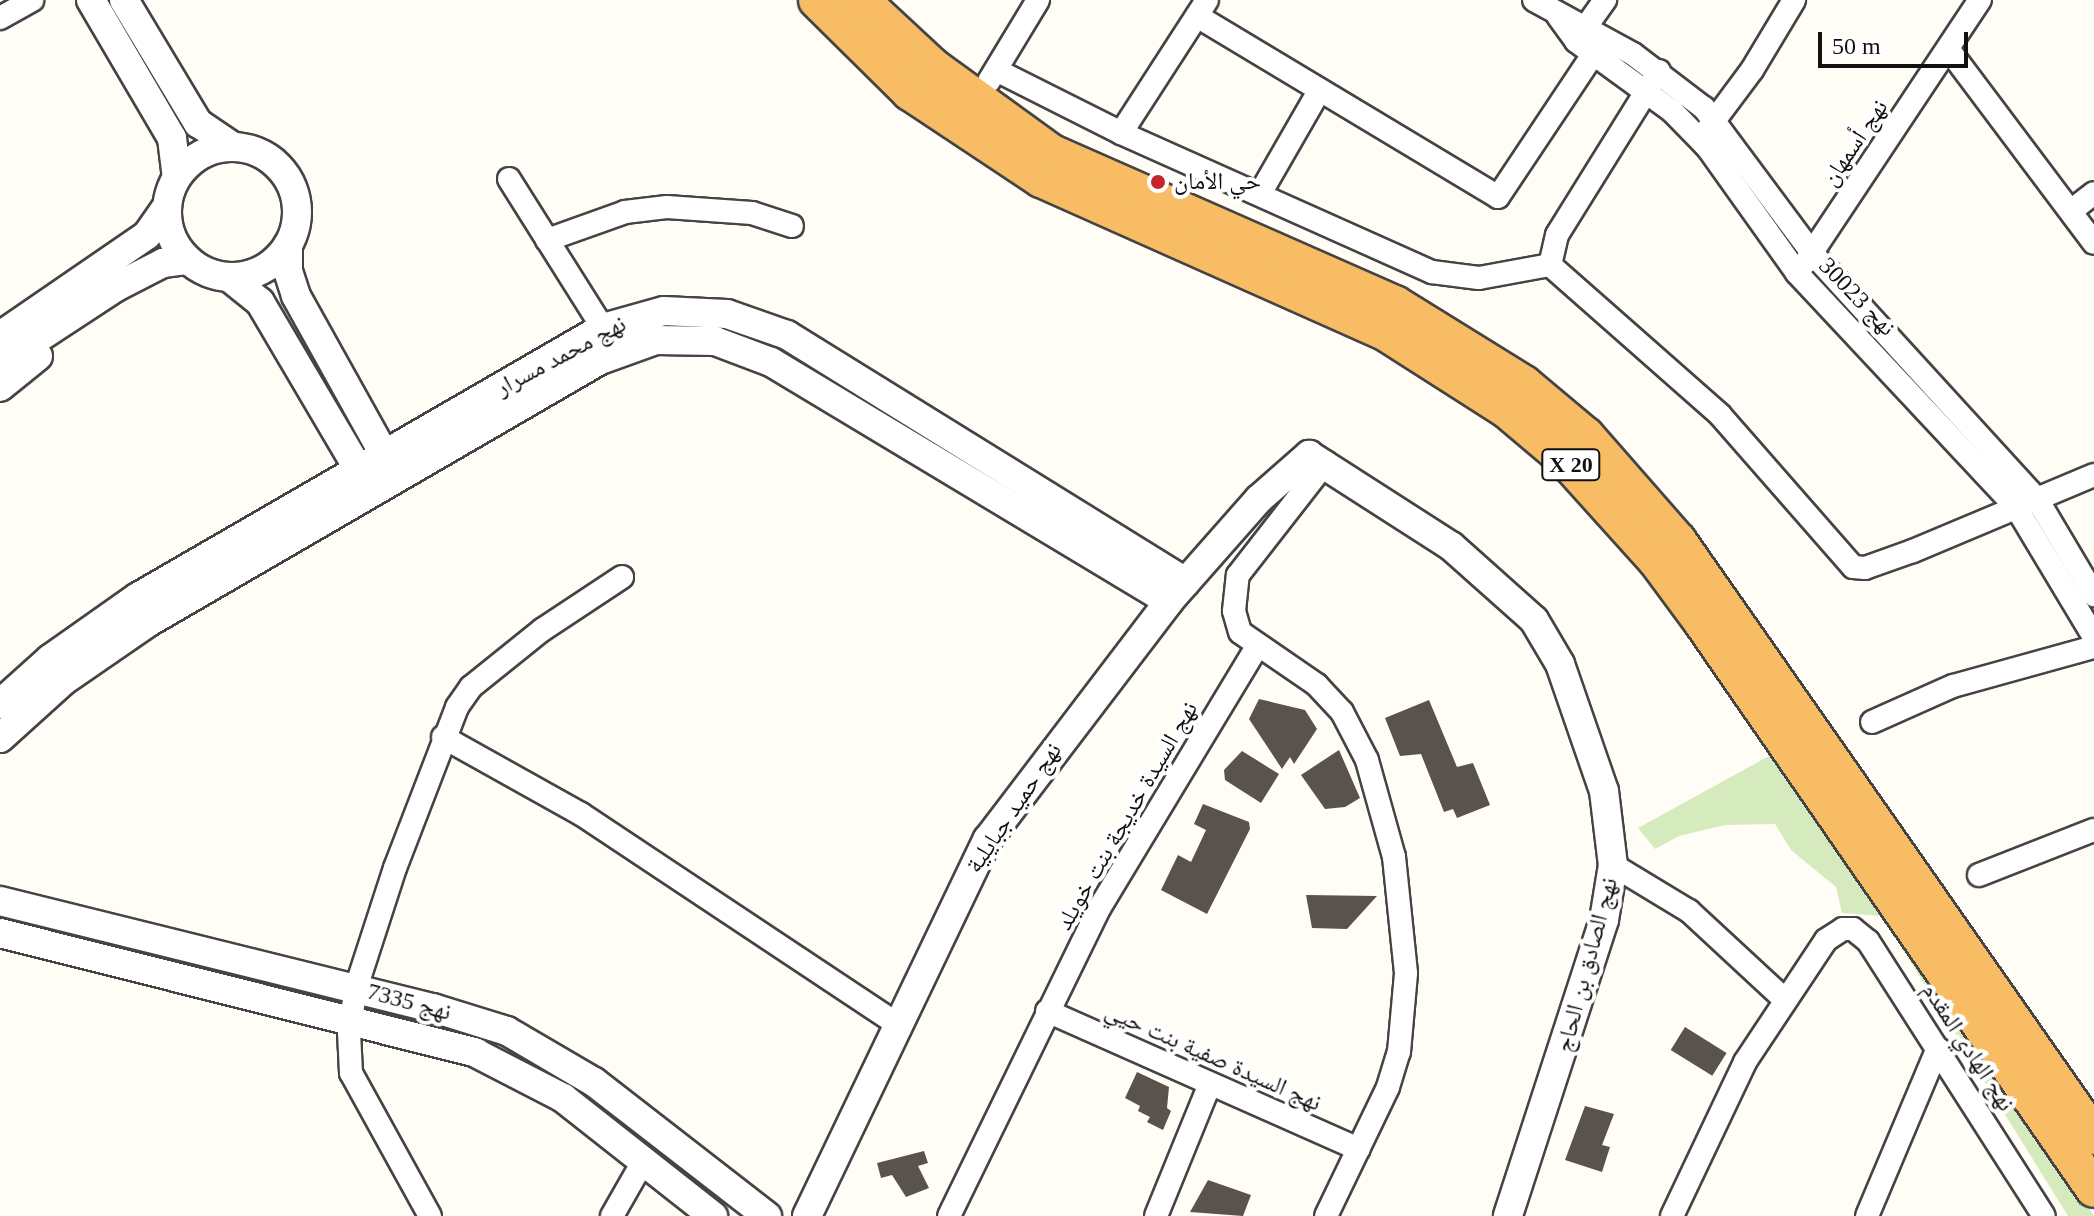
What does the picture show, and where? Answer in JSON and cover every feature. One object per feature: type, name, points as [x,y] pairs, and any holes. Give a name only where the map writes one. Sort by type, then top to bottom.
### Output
[{"type":"highway","name":"X 20","points":[[817,0],[910,92],[977,99],[1041,179],[1385,332],[1507,410],[1565,459],[1629,527],[1702,622],[2094,1189]]},
{"type":"highway","name":"X 20","points":[[861,0],[908,46],[1052,153],[1108,182],[1395,304],[1524,384],[1586,436],[1644,498],[1687,554],[2094,1136]]},
{"type":"street","points":[[0,18],[32,0]]},
{"type":"street","points":[[91,0],[172,138],[177,177]]},
{"type":"street","points":[[124,0],[198,123],[232,146],[274,162],[292,186],[297,216],[288,245],[288,271],[296,296],[391,468]]},
{"type":"street","points":[[1038,0],[977,99],[1121,133],[1455,279],[1550,265],[1720,415],[1853,567],[1865,568],[1913,551],[2094,475]]},
{"type":"street","name":"نهج 30023","points":[[1534,0],[1716,121],[1813,254],[2026,503],[2094,595]]},
{"type":"street","points":[[1121,133],[1202,8],[1319,91],[1498,197],[1590,39],[1605,0]]},
{"type":"street","points":[[1699,139],[1716,121],[1794,0]]},
{"type":"street","name":"نهج أسمهان","points":[[1797,273],[1813,254],[1980,0]]},
{"type":"street","points":[[1949,50],[2094,243]]},
{"type":"street","points":[[1550,265],[1557,235],[1652,80]]},
{"type":"street","name":"نهج 30023","points":[[1652,80],[1797,273],[2026,503],[2094,637]]},
{"type":"street","points":[[1261,192],[1319,91]]},
{"type":"street","points":[[0,363],[110,277],[147,235],[167,206],[177,177],[195,158],[232,146]]},
{"type":"street","points":[[509,179],[603,328]]},
{"type":"street","points":[[2071,211],[2094,193]]},
{"type":"street","points":[[167,206],[172,235],[188,260],[229,277],[260,302],[366,482]]},
{"type":"street","points":[[547,240],[611,216],[667,207],[709,207],[792,226]]},
{"type":"street","points":[[229,277],[257,272],[288,245]]},
{"type":"street","points":[[0,315],[62,275],[110,277],[188,260]]},
{"type":"street","points":[[0,336],[110,277]]},
{"type":"street","points":[[0,387],[87,319],[110,277]]},
{"type":"street","name":"نهج محمد مسرار","points":[[391,468],[603,328],[633,317],[696,310],[758,322],[1177,591]]},
{"type":"street","name":"نهج محمد مسرار","points":[[3,720],[118,641],[366,482],[627,348],[671,339],[715,341],[771,362],[1177,591]]},
{"type":"street","points":[[1316,459],[1238,575],[1237,621],[1240,632],[1257,647],[1317,685],[1342,712],[1367,760],[1394,857],[1406,973],[1404,1015],[1388,1087],[1326,1216]]},
{"type":"street","name":"نهج حميد جبايلية","points":[[807,1216],[988,839],[1177,591],[1316,459]]},
{"type":"street","name":"نهج الصادق بن الحاج","points":[[1316,459],[1451,546],[1534,620],[1560,664],[1604,791],[1613,865],[1604,920],[1571,1033],[1508,1216]]},
{"type":"street","points":[[430,1216],[356,1087],[349,1053],[356,988],[443,737],[471,687],[589,594],[622,577]]},
{"type":"street","name":"نهج السيدة خديجة بنت خويلد","points":[[949,1216],[1047,1011],[1131,851],[1257,647]]},
{"type":"street","points":[[1872,722],[1953,686],[2094,647]]},
{"type":"street","points":[[443,737],[581,814],[897,1024]]},
{"type":"street","points":[[1979,875],[2094,830]]},
{"type":"street","points":[[1613,865],[1689,911],[1784,999],[1727,1095],[1672,1216]]},
{"type":"street","name":"نهج 7335","points":[[0,901],[356,988],[484,1023],[527,1040],[594,1082],[767,1216]]},
{"type":"street","name":"نهج الهادي المقدم","points":[[1784,999],[1833,933],[1853,929],[1862,934],[2044,1216]]},
{"type":"street","name":"نهج 7335","points":[[0,933],[476,1053],[514,1069],[563,1098],[713,1216]]},
{"type":"street","name":"نهج السيدة صفية بنت حيي","points":[[1047,1011],[1359,1149]]},
{"type":"street","points":[[1867,1216],[1938,1048]]},
{"type":"street","points":[[1156,1216],[1210,1084]]},
{"type":"street","points":[[612,1216],[644,1160]]},
{"type":"green space","points":[[1769,756],[2052,1149],[2094,1216],[2068,1216],[1882,916],[1842,913],[1836,887],[1791,850],[1775,824],[1725,825],[1679,836],[1655,849],[1638,828]]},
{"type":"building","points":[[1259,699],[1305,710],[1317,729],[1294,764],[1290,757],[1282,769],[1249,719]]},
{"type":"building","points":[[1429,700],[1457,767],[1473,763],[1490,805],[1457,818],[1453,809],[1444,812],[1421,754],[1400,756],[1385,718]]},
{"type":"building","points":[[1339,750],[1360,798],[1345,807],[1325,809],[1301,775]]},
{"type":"building","points":[[1242,751],[1279,774],[1261,803],[1225,780],[1224,770]]},
{"type":"building","points":[[1203,804],[1249,822],[1250,829],[1207,914],[1161,890],[1178,855],[1191,862],[1206,830],[1194,824]]},
{"type":"building","points":[[1306,895],[1377,896],[1347,929],[1312,928]]},
{"type":"building","points":[[1685,1027],[1727,1053],[1712,1076],[1671,1050]]},
{"type":"building","points":[[1137,1072],[1169,1087],[1167,1108],[1171,1111],[1163,1130],[1147,1122],[1150,1117],[1138,1111],[1140,1106],[1125,1098]]},
{"type":"building","points":[[1585,1106],[1614,1114],[1602,1145],[1610,1147],[1602,1172],[1565,1160]]},
{"type":"building","points":[[924,1151],[928,1163],[918,1166],[929,1188],[906,1197],[892,1175],[881,1178],[877,1163]]},
{"type":"building","points":[[1208,1180],[1251,1195],[1243,1216],[1190,1212]]},
{"type":"place","name":"حي الأمان","points":[[1158,182]]}]
